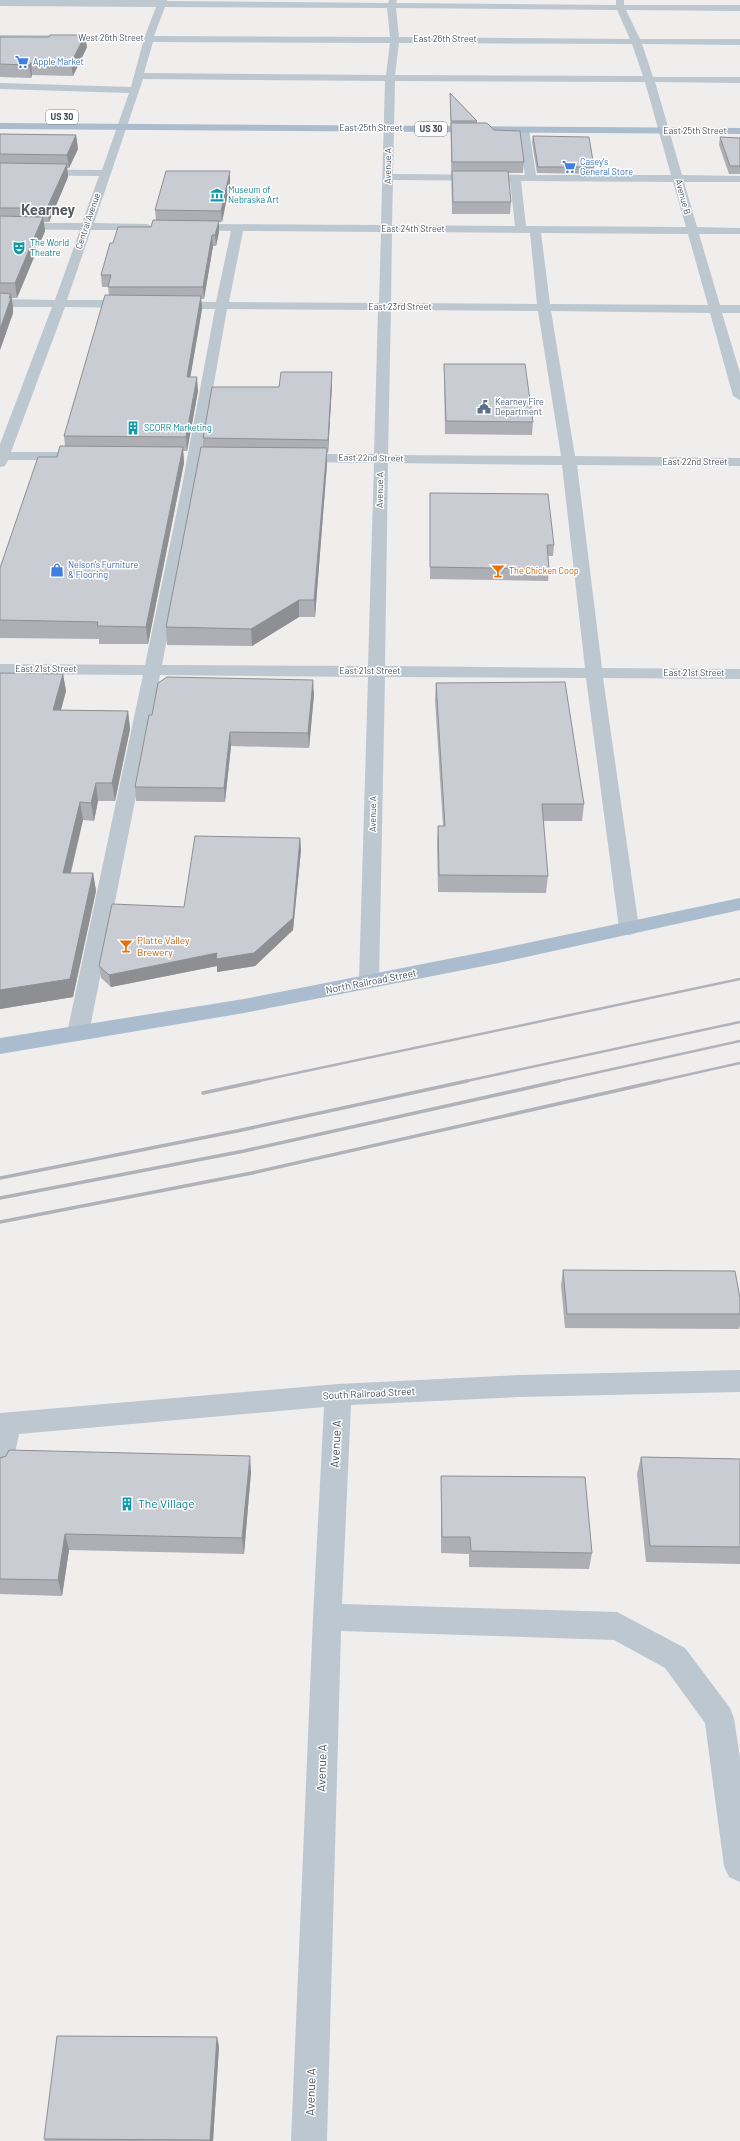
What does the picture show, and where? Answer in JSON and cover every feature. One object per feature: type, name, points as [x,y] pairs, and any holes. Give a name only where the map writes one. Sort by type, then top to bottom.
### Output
[{"type":"main road","name":"US 30","points":[[0,116],[123,122]]},
{"type":"main road","name":"East 25th Street","points":[[388,124],[524,130],[740,121]]},
{"type":"main road","name":"East 25th Street","points":[[123,122],[661,125],[740,131]]},
{"type":"main road","name":"US 30","points":[[0,126],[123,122]]},
{"type":"main road","name":"North Railroad Street","points":[[0,1046],[244,1006],[740,904]]},
{"type":"street","points":[[0,3],[162,2],[620,4],[740,8]]},
{"type":"street","name":"Central Avenue","points":[[1,458],[60,303],[135,90],[162,2]]},
{"type":"street","name":"Avenue A","points":[[369,981],[388,124],[390,78],[395,39],[392,3]]},
{"type":"street","name":"Avenue B","points":[[620,4],[636,41],[649,79],[740,396]]},
{"type":"street","name":"West 26th Street","points":[[0,38],[150,38]]},
{"type":"street","name":"East 26th Street","points":[[150,38],[740,42]]},
{"type":"street","points":[[139,76],[740,80]]},
{"type":"street","points":[[0,86],[135,90]]},
{"type":"street","points":[[524,130],[531,178]]},
{"type":"street","points":[[0,172],[105,173]]},
{"type":"street","points":[[387,177],[740,179]]},
{"type":"street","points":[[515,178],[528,229],[544,307],[569,461],[594,673],[629,928]]},
{"type":"street","points":[[0,226],[158,227]]},
{"type":"street","name":"East 24th Street","points":[[174,227],[740,231]]},
{"type":"street","points":[[78,1033],[153,670],[194,457],[220,305],[238,227]]},
{"type":"street","points":[[0,303],[144,304]]},
{"type":"street","name":"East 23rd Street","points":[[159,304],[740,309]]},
{"type":"street","points":[[1,458],[102,456]]},
{"type":"street","name":"East 22nd Street","points":[[280,458],[740,462]]},
{"type":"street","name":"East 21st Street","points":[[0,669],[740,674]]},
{"type":"street","name":"South Railroad Street","points":[[4,1424],[338,1394],[527,1385],[740,1381]]},
{"type":"street","name":"Avenue A","points":[[310,2141],[327,1617],[338,1394]]},
{"type":"street","points":[[0,1463],[4,1424]]},
{"type":"street","points":[[327,1617],[617,1626],[675,1658],[719,1718],[740,1866]]},
{"type":"building","points":[[50,35],[85,35],[71,63],[31,63],[29,65],[0,64],[0,37],[49,37]]},
{"type":"building","points":[[450,93],[477,121],[451,121]]},
{"type":"building","points":[[451,123],[487,123],[494,130],[520,131],[524,162],[452,162]]},
{"type":"building","points":[[0,134],[76,135],[67,155],[0,154]]},
{"type":"building","points":[[533,136],[589,137],[594,167],[538,167]]},
{"type":"building","points":[[720,137],[740,138],[740,166],[730,166]]},
{"type":"building","points":[[0,163],[67,164],[47,208],[0,208]]},
{"type":"building","points":[[166,171],[230,171],[221,211],[155,210]]},
{"type":"building","points":[[452,171],[508,171],[511,202],[453,202]]},
{"type":"building","points":[[0,216],[43,217],[15,283],[0,283]]},
{"type":"building","points":[[153,220],[219,221],[215,235],[212,235],[203,287],[108,287],[111,275],[101,275],[110,243],[113,243],[118,227],[151,227]]},
{"type":"building","points":[[0,293],[11,294],[9,298],[11,298],[0,329]]},
{"type":"building","points":[[105,295],[201,296],[187,377],[197,377],[186,437],[64,436]]},
{"type":"building","points":[[444,364],[525,364],[533,422],[446,421]]},
{"type":"building","points":[[281,372],[332,372],[328,440],[203,438],[212,387],[279,387]]},
{"type":"building","points":[[60,446],[183,447],[146,627],[97,626],[98,622],[0,620],[0,568],[38,457],[57,457]]},
{"type":"building","points":[[201,447],[327,448],[314,600],[299,600],[251,629],[166,627]]},
{"type":"building","points":[[430,493],[548,494],[554,545],[547,545],[549,569],[430,567]]},
{"type":"building","points":[[0,673],[63,674],[53,710],[128,711],[112,783],[96,783],[91,803],[80,802],[63,873],[93,873],[70,979],[0,990]]},
{"type":"building","points":[[167,677],[313,680],[308,733],[230,732],[224,788],[135,787],[149,715],[152,715],[158,683]]},
{"type":"building","points":[[565,682],[584,804],[542,804],[548,876],[439,875],[438,826],[445,826],[436,683]]},
{"type":"building","points":[[195,836],[300,838],[293,918],[254,953],[216,959],[217,953],[109,975],[99,966],[112,904],[184,907]]},
{"type":"building","points":[[563,1270],[735,1271],[740,1298],[740,1314],[567,1314]]},
{"type":"building","name":"The Village","points":[[9,1450],[250,1456],[242,1538],[65,1534],[58,1580],[0,1579],[0,1458],[6,1456]]},
{"type":"building","points":[[641,1457],[740,1459],[740,1547],[650,1546]]},
{"type":"building","points":[[441,1476],[585,1477],[592,1553],[471,1551],[470,1537],[442,1537]]},
{"type":"building","points":[[57,2036],[217,2037],[210,2140],[44,2139]]},
{"type":"railway","points":[[254,1082],[740,979]]},
{"type":"railway","points":[[462,1082],[740,1022]]},
{"type":"railway","points":[[554,1082],[740,1041]]},
{"type":"railway","points":[[655,1082],[740,1063]]},
{"type":"railway","points":[[203,1093],[259,1081]]},
{"type":"railway","points":[[0,1178],[237,1131],[467,1081]]},
{"type":"railway","points":[[0,1198],[244,1151],[559,1081]]},
{"type":"railway","points":[[0,1222],[252,1173],[659,1081]]},
{"type":"place","name":"Apple Market","points":[[22,62]]},
{"type":"place","name":"Casey's General Store","points":[[569,167]]},
{"type":"place","name":"Museum of Nebraska Art","points":[[217,195]]},
{"type":"place","name":"The World Theatre","points":[[19,248]]},
{"type":"place","name":"Kearney Fire Department","points":[[484,407]]},
{"type":"place","name":"SCORR Marketing","points":[[133,428]]},
{"type":"place","name":"Nelson's Furniture & Flooring","points":[[57,570]]},
{"type":"place","name":"The Chicken Coop","points":[[498,571]]},
{"type":"place","name":"Platte Valley Brewery","points":[[126,946]]},
{"type":"place","name":"The Village","points":[[127,1504]]},
{"type":"district","name":"Kearney","points":[[48,210]]}]
